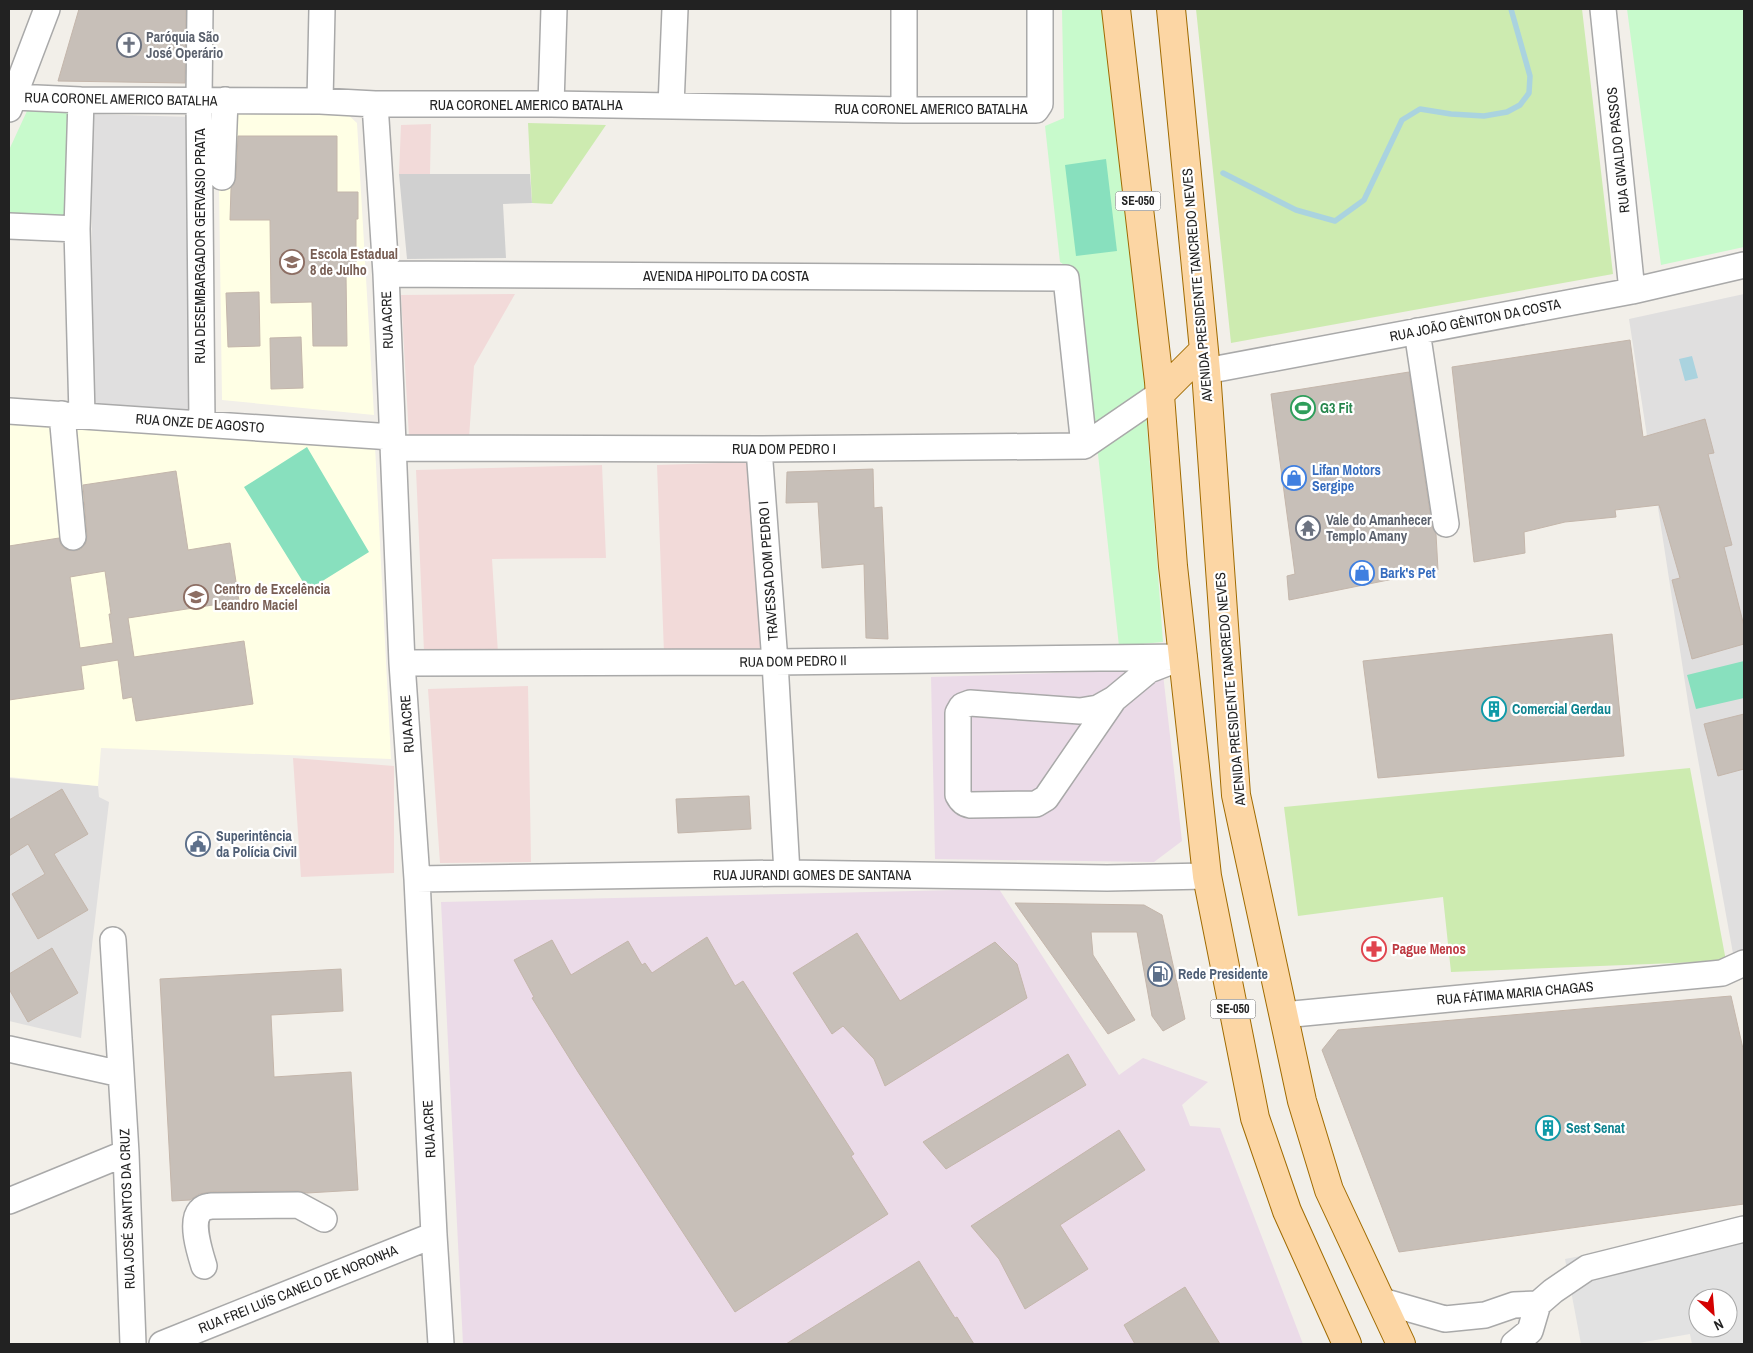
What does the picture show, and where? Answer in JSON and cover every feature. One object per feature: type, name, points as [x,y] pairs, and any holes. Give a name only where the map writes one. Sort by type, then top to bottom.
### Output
[{"type":"main road","name":"SE-050","points":[[1116,9],[1160,401],[1173,566],[1207,876],[1255,1118],[1287,1211],[1347,1344]]},
{"type":"main road","name":"AVENIDA PRESIDENTE TANCREDO NEVES","points":[[1171,9],[1205,360],[1236,795],[1302,1101],[1329,1190],[1401,1344]]},
{"type":"main road","points":[[1160,401],[1205,360]]},
{"type":"street","points":[[11,103],[47,9]]},
{"type":"street","name":"RUA DESEMBARGADOR GERVASIO PRATA","points":[[200,9],[202,423]]},
{"type":"street","points":[[320,100],[322,9]]},
{"type":"street","points":[[551,104],[554,9]]},
{"type":"street","points":[[671,106],[674,9]]},
{"type":"street","points":[[904,9],[904,110]]},
{"type":"street","name":"RUA CORONEL AMERICO BATALHA","points":[[11,103],[81,100],[320,100],[374,104],[551,104],[904,110],[1038,109],[1040,104],[1040,9]]},
{"type":"street","name":"RUA GIVALDO PASSOS","points":[[1603,9],[1632,291]]},
{"type":"street","points":[[73,537],[72,415],[81,100]]},
{"type":"street","points":[[222,177],[224,100]]},
{"type":"street","name":"RUA ACRE","points":[[374,104],[386,274],[402,663],[417,879],[441,1344]]},
{"type":"street","points":[[9,226],[77,229]]},
{"type":"street","name":"RUA JOÃO GÊNITON DA COSTA","points":[[1205,360],[1417,331],[1632,291],[1744,265]]},
{"type":"street","name":"AVENIDA HIPOLITO DA COSTA","points":[[386,274],[1066,278],[1084,446]]},
{"type":"street","points":[[1417,331],[1446,524]]},
{"type":"street","points":[[1084,446],[1160,401]]},
{"type":"street","name":"RUA ONZE DE AGOSTO","points":[[9,411],[202,423],[392,442]]},
{"type":"street","name":"RUA DOM PEDRO I","points":[[392,442],[759,450],[1084,446]]},
{"type":"street","name":"TRAVESSA DOM PEDRO I","points":[[759,450],[775,662],[787,873]]},
{"type":"street","points":[[1114,699],[1046,798],[1036,804],[970,805],[959,799],[958,713],[962,706],[970,703],[1080,711],[1098,708],[1114,699],[1150,670],[1184,657]]},
{"type":"street","name":"RUA DOM PEDRO II","points":[[402,663],[775,662],[1184,657]]},
{"type":"street","name":"RUA JURANDI GOMES DE SANTANA","points":[[417,879],[787,873],[1107,878],[1207,876]]},
{"type":"street","name":"RUA JOSÉ SANTOS DA CRUZ","points":[[113,940],[126,1153],[133,1344]]},
{"type":"street","name":"RUA FÁTIMA MARIA CHAGAS","points":[[1283,1015],[1722,973],[1744,963]]},
{"type":"street","points":[[9,1049],[121,1074]]},
{"type":"street","points":[[9,1201],[126,1153]]},
{"type":"street","points":[[204,1266],[196,1234],[196,1219],[198,1212],[203,1208],[210,1206],[298,1205],[324,1218]]},
{"type":"street","points":[[1514,1344],[1530,1331],[1538,1304],[1552,1291],[1587,1268],[1744,1229]]},
{"type":"street","name":"RUA FREI LUÍS CANELO DE NORONHA","points":[[162,1344],[434,1236]]},
{"type":"street","points":[[1382,1301],[1444,1319],[1485,1315],[1514,1305],[1538,1304]]},
{"type":"shaded area","name":"Escola Estadual 8 de Julho","points":[[218,113],[346,113],[357,123],[374,415],[222,400]]},
{"type":"shaded area","points":[[91,114],[191,117],[193,411],[93,407]]},
{"type":"shaded area","points":[[431,124],[430,174],[399,174],[401,125]]},
{"type":"shaded area","points":[[399,174],[530,174],[532,203],[503,204],[506,258],[407,259]]},
{"type":"shaded area","points":[[515,294],[474,366],[469,438],[409,437],[401,295]]},
{"type":"shaded area","points":[[1744,294],[1744,954],[1734,959],[1690,715],[1629,319]]},
{"type":"shaded area","name":"Centro de Excelência Leandro Maciel","points":[[9,424],[375,446],[391,759],[101,748],[98,786],[9,777]]},
{"type":"shaded area","points":[[750,462],[764,649],[664,653],[657,465]]},
{"type":"shaded area","points":[[602,465],[606,558],[492,559],[498,653],[424,651],[416,470]]},
{"type":"shaded area","points":[[1149,670],[1163,674],[1182,841],[1154,862],[935,859],[931,677]]},
{"type":"shaded area","points":[[528,686],[531,862],[440,863],[428,689]]},
{"type":"shaded area","points":[[293,758],[394,766],[394,873],[301,877]]},
{"type":"shaded area","points":[[9,778],[98,786],[99,797],[109,802],[81,1038],[9,1021]]},
{"type":"shaded area","points":[[999,889],[1119,1075],[1143,1058],[1208,1082],[1182,1105],[1190,1126],[1220,1128],[1303,1344],[463,1344],[441,902]]},
{"type":"shaded area","points":[[1744,1225],[1744,1344],[1692,1344],[1691,1338],[1738,1338],[1738,1288],[1688,1288],[1688,1334],[1633,1344],[1581,1344],[1565,1259]]},
{"type":"green space","points":[[1062,9],[1111,9],[1146,396],[1093,433],[1073,271],[1060,262],[1045,126],[1064,118]]},
{"type":"green space","points":[[1196,9],[1582,9],[1613,274],[1231,343]]},
{"type":"green space","points":[[1627,9],[1744,9],[1744,247],[1661,265]]},
{"type":"green space","points":[[27,111],[72,111],[68,221],[9,217],[9,150]]},
{"type":"green space","points":[[528,123],[606,125],[552,204],[532,203]]},
{"type":"green space","points":[[1106,159],[1117,251],[1076,256],[1065,165]]},
{"type":"green space","points":[[1146,413],[1163,642],[1119,646],[1097,445]]},
{"type":"green space","points":[[307,447],[369,552],[308,590],[244,487]]},
{"type":"green space","points":[[1744,661],[1744,698],[1696,709],[1687,675]]},
{"type":"green space","points":[[1690,768],[1726,961],[1451,972],[1443,897],[1298,916],[1284,807]]},
{"type":"water","points":[[1692,356],[1698,378],[1685,381],[1679,359]]},
{"type":"building","name":"Paróquia São José Operário","points":[[79,9],[186,9],[185,83],[58,81]]},
{"type":"building","points":[[238,136],[337,136],[337,192],[358,192],[356,274],[346,274],[347,346],[313,346],[312,302],[271,303],[270,220],[230,220],[231,188],[236,178]]},
{"type":"building","points":[[259,292],[260,346],[228,347],[226,293]]},
{"type":"building","points":[[301,337],[303,388],[271,389],[270,338]]},
{"type":"building","points":[[1630,340],[1643,437],[1705,419],[1714,453],[1708,454],[1732,545],[1724,547],[1744,626],[1744,644],[1692,659],[1672,580],[1680,578],[1659,505],[1615,510],[1616,517],[1565,522],[1524,532],[1525,553],[1474,562],[1452,367]]},
{"type":"building","points":[[1409,372],[1432,526],[1436,534],[1438,570],[1289,600],[1287,576],[1295,574],[1271,394]]},
{"type":"building","points":[[873,469],[874,508],[882,507],[888,639],[866,638],[864,564],[822,568],[818,502],[786,503],[787,472]]},
{"type":"building","points":[[176,471],[188,550],[230,543],[239,601],[128,618],[134,657],[244,641],[253,704],[136,721],[132,697],[123,699],[118,660],[81,666],[84,689],[9,700],[9,546],[59,538],[61,545],[67,550],[81,549],[86,543],[87,536],[83,485]],"holes":[[[105,571],[111,614],[109,614],[113,643],[80,648],[70,577]]]},
{"type":"building","name":"Comercial Gerdau","points":[[1612,634],[1624,756],[1378,778],[1363,661]]},
{"type":"building","points":[[1744,714],[1744,769],[1718,776],[1704,724]]},
{"type":"building","points":[[62,789],[88,834],[54,854],[88,910],[38,939],[12,894],[45,874],[28,844],[9,856],[9,820]]},
{"type":"building","points":[[749,796],[751,829],[678,833],[676,799]]},
{"type":"building","points":[[1015,903],[1144,905],[1162,915],[1185,1019],[1163,1031],[1152,1016],[1137,932],[1091,932],[1093,955],[1135,1020],[1108,1034]]},
{"type":"building","points":[[857,933],[900,1001],[995,942],[1017,964],[1027,998],[885,1086],[874,1059],[843,1026],[832,1034],[793,973]]},
{"type":"building","points":[[707,937],[735,986],[743,981],[854,1154],[851,1156],[888,1214],[735,1312],[578,1072],[532,998],[534,997],[514,960],[552,940],[571,975],[628,941],[642,965],[645,963],[652,973]]},
{"type":"building","points":[[52,948],[78,993],[28,1022],[9,989],[9,974]]},
{"type":"building","points":[[341,969],[343,1011],[271,1015],[274,1077],[351,1072],[358,1190],[307,1193],[298,1191],[211,1192],[199,1194],[190,1200],[172,1201],[160,979]]},
{"type":"building","name":"Sest Senat","points":[[1731,996],[1744,1053],[1744,1204],[1399,1252],[1322,1050],[1338,1030]]},
{"type":"building","points":[[1068,1054],[1086,1085],[946,1169],[923,1142]]},
{"type":"building","points":[[1119,1130],[1145,1170],[1060,1225],[1088,1269],[1025,1309],[999,1259],[971,1226]]},
{"type":"building","points":[[919,1261],[974,1344],[786,1344]]},
{"type":"building","points":[[1185,1287],[1220,1344],[1135,1344],[1124,1325]]},
{"type":"waterway","points":[[1223,173],[1296,210],[1335,221],[1364,200],[1402,120],[1420,109],[1451,114],[1484,116],[1507,112],[1520,105],[1529,93],[1530,76],[1511,9]]},
{"type":"place","name":"Paróquia São José Operário","points":[[129,45]]},
{"type":"place","name":"Escola Estadual 8 de Julho","points":[[292,262]]},
{"type":"place","name":"G3 Fit","points":[[1303,408]]},
{"type":"place","name":"Lifan Motors Sergipe","points":[[1294,478]]},
{"type":"place","name":"Vale do Amanhecer Templo Amany","points":[[1308,528]]},
{"type":"place","name":"Bark's Pet","points":[[1362,573]]},
{"type":"place","name":"Centro de Excelência Leandro Maciel","points":[[196,597]]},
{"type":"place","name":"Comercial Gerdau","points":[[1494,709]]},
{"type":"place","name":"Superintência da Polícia Civil","points":[[198,844]]},
{"type":"place","name":"Pague Menos","points":[[1374,949]]},
{"type":"place","name":"Rede Presidente","points":[[1160,974]]},
{"type":"place","name":"Sest Senat","points":[[1548,1128]]}]
